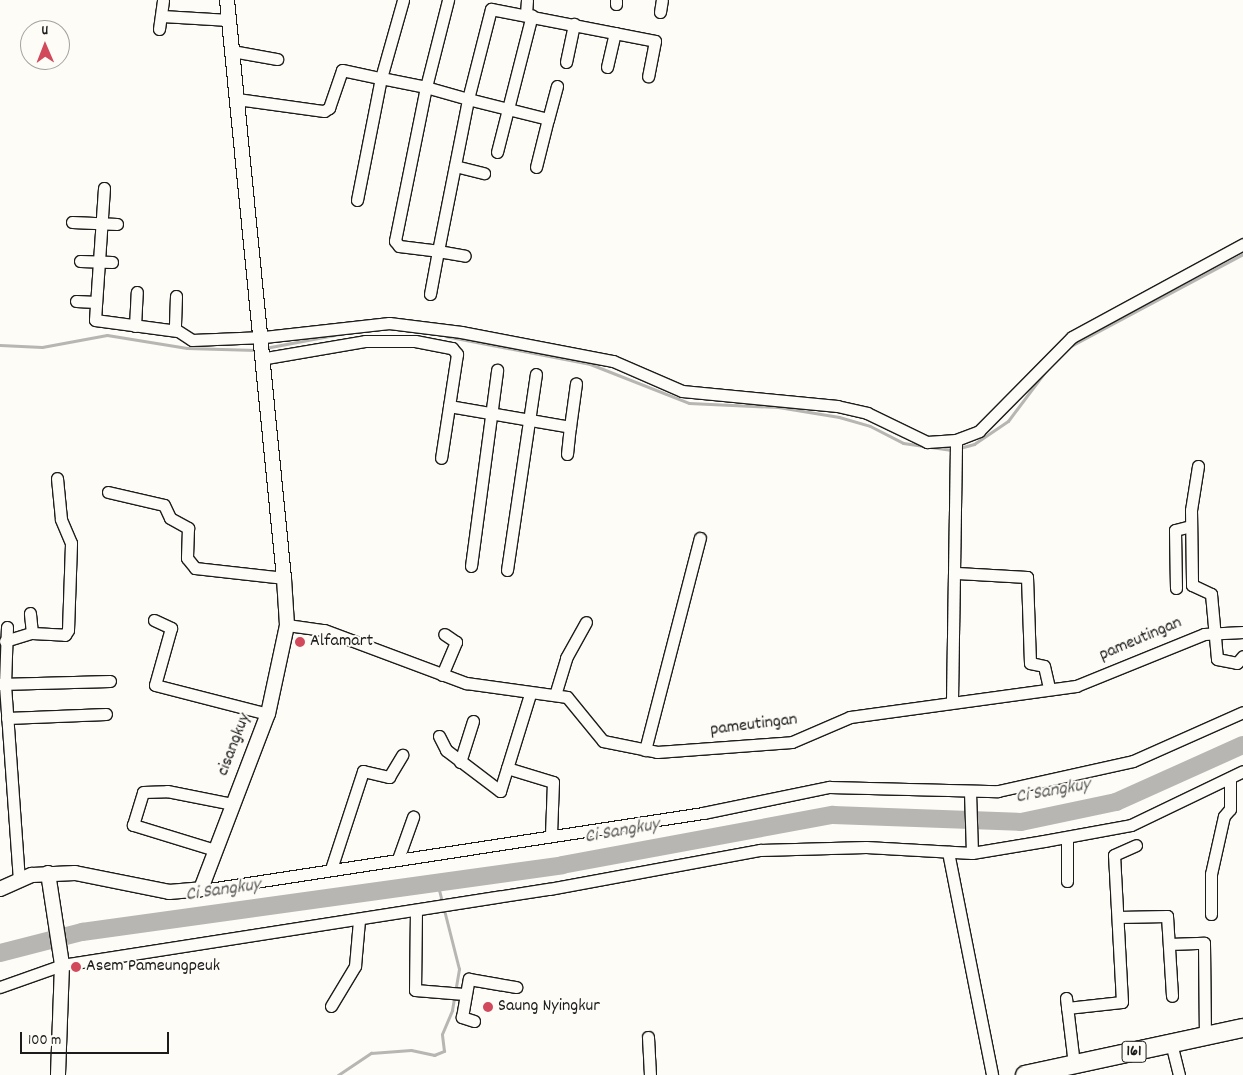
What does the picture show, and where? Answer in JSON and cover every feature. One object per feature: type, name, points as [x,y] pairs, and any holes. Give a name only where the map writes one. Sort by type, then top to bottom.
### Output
[{"type":"main road","name":"161","points":[[1025,1075],[1243,1028]]},
{"type":"street","points":[[159,29],[163,0]]},
{"type":"street","name":"cisangkuy","points":[[196,891],[203,885],[232,804],[268,714],[286,625],[275,456],[265,348],[227,0]]},
{"type":"street","points":[[357,200],[381,78],[403,0]]},
{"type":"street","points":[[448,0],[426,87],[395,241],[399,246],[466,256]]},
{"type":"street","points":[[497,152],[529,14],[527,0]]},
{"type":"street","points":[[660,12],[662,0]]},
{"type":"street","points":[[430,294],[468,99],[491,8],[529,14],[655,41],[648,76]]},
{"type":"street","points":[[162,16],[229,20]]},
{"type":"street","points":[[566,62],[574,24]]},
{"type":"street","points":[[607,66],[615,33]]},
{"type":"street","points":[[232,51],[276,59]]},
{"type":"street","points":[[237,99],[324,111],[330,108],[342,70],[426,87],[548,119]]},
{"type":"street","points":[[536,167],[557,86]]},
{"type":"street","points":[[455,166],[484,173]]},
{"type":"street","points":[[104,188],[96,302],[97,323],[176,331],[192,340],[265,348],[407,340],[452,348],[457,354],[441,458]]},
{"type":"street","points":[[72,222],[117,224]]},
{"type":"street","points":[[265,348],[389,322],[461,332],[613,362],[682,391],[837,406],[867,413],[922,441],[957,445],[979,431],[1072,337],[1243,244]]},
{"type":"street","points":[[80,261],[112,262]]},
{"type":"street","points":[[135,326],[137,292]]},
{"type":"street","points":[[176,296],[176,331]]},
{"type":"street","points":[[76,301],[96,302]]},
{"type":"street","points":[[471,566],[497,370]]},
{"type":"street","points":[[507,570],[536,374]]},
{"type":"street","points":[[567,454],[576,383]]},
{"type":"street","points":[[449,406],[570,428]]},
{"type":"street","points":[[952,700],[957,573],[957,445]]},
{"type":"street","points":[[1198,466],[1191,526],[1192,585],[1211,594],[1213,632],[1219,661],[1237,663],[1243,656]]},
{"type":"street","points":[[3,648],[32,633],[65,635],[68,630],[71,543],[61,518],[57,478]]},
{"type":"street","points":[[108,492],[164,505],[170,518],[188,528],[187,558],[195,568],[284,578]]},
{"type":"street","points":[[1176,588],[1175,530],[1191,526]]},
{"type":"street","points":[[646,750],[700,538]]},
{"type":"street","points":[[957,573],[1027,577],[1030,662],[1045,668],[1049,688]]},
{"type":"street","points":[[30,613],[32,633]]},
{"type":"street","points":[[154,620],[171,628],[155,686],[268,714]]},
{"type":"street","points":[[286,625],[324,630],[442,675],[500,691],[555,695],[566,658],[586,622]]},
{"type":"street","points":[[7,627],[3,648],[3,685],[7,718],[6,783],[19,878]]},
{"type":"street","name":"pameutingan","points":[[555,695],[566,697],[603,741],[646,750],[792,742],[850,717],[952,700],[1076,686],[1213,632],[1243,632]]},
{"type":"street","points":[[442,675],[456,642],[444,634]]},
{"type":"street","points":[[3,685],[110,681]]},
{"type":"street","points":[[439,736],[441,745],[497,792],[507,768],[530,694]]},
{"type":"street","points":[[0,889],[19,878],[48,873],[116,878],[169,892],[196,891],[551,834],[703,813],[829,787],[970,795],[998,792],[1134,761],[1243,712]]},
{"type":"street","points":[[7,718],[106,714]]},
{"type":"street","points":[[460,762],[473,721]]},
{"type":"street","points":[[331,869],[363,771],[389,776],[402,756]]},
{"type":"street","points":[[507,768],[553,782],[551,834]]},
{"type":"street","points":[[0,987],[61,960],[359,920],[777,848],[948,852],[1067,837],[1132,825],[1230,779],[1243,771]]},
{"type":"street","points":[[1211,914],[1211,874],[1224,816],[1230,809],[1230,779]]},
{"type":"street","points":[[215,850],[133,825],[143,792],[167,790],[232,804]]},
{"type":"street","points":[[970,795],[972,850]]},
{"type":"street","points":[[398,859],[413,817]]},
{"type":"street","points":[[1067,837],[1067,881]]},
{"type":"street","points":[[1074,1064],[1066,1003],[1122,1002],[1114,855],[1136,845]]},
{"type":"street","points":[[948,852],[992,1075]]},
{"type":"street","points":[[48,873],[61,960],[58,1075]]},
{"type":"street","points":[[416,910],[415,990],[459,994]]},
{"type":"street","points":[[1118,917],[1167,916],[1172,996]]},
{"type":"street","points":[[331,1006],[355,966],[359,920]]},
{"type":"street","points":[[1169,944],[1204,943],[1205,1036]]},
{"type":"street","points":[[474,1021],[463,1020],[459,994],[467,982],[477,978],[516,986]]},
{"type":"street","points":[[648,1037],[650,1075]]},
{"type":"street","points":[[1171,1043],[1179,1075]]},
{"type":"waterway","points":[[1067,348],[1243,254]]},
{"type":"waterway","points":[[265,348],[340,334]]},
{"type":"waterway","points":[[0,345],[42,347],[107,335],[187,348],[257,350]]},
{"type":"waterway","points":[[445,336],[590,364],[689,403],[778,407],[839,417],[870,426],[903,443],[952,450],[974,444],[1008,421],[1047,369]]},
{"type":"waterway","name":"Ci Sangkuy","points":[[0,953],[82,932],[562,865],[833,815],[1021,822],[1116,802],[1243,745]]},
{"type":"waterway","points":[[338,1075],[371,1053],[411,1050],[434,1055],[444,1051],[442,1034],[452,1010],[459,969],[437,882]]},
{"type":"place","name":"Alfamart","points":[[300,642]]},
{"type":"place","name":"Asem Pameungpeuk","points":[[76,967]]},
{"type":"place","name":"Saung Nyingkur","points":[[488,1007]]}]
